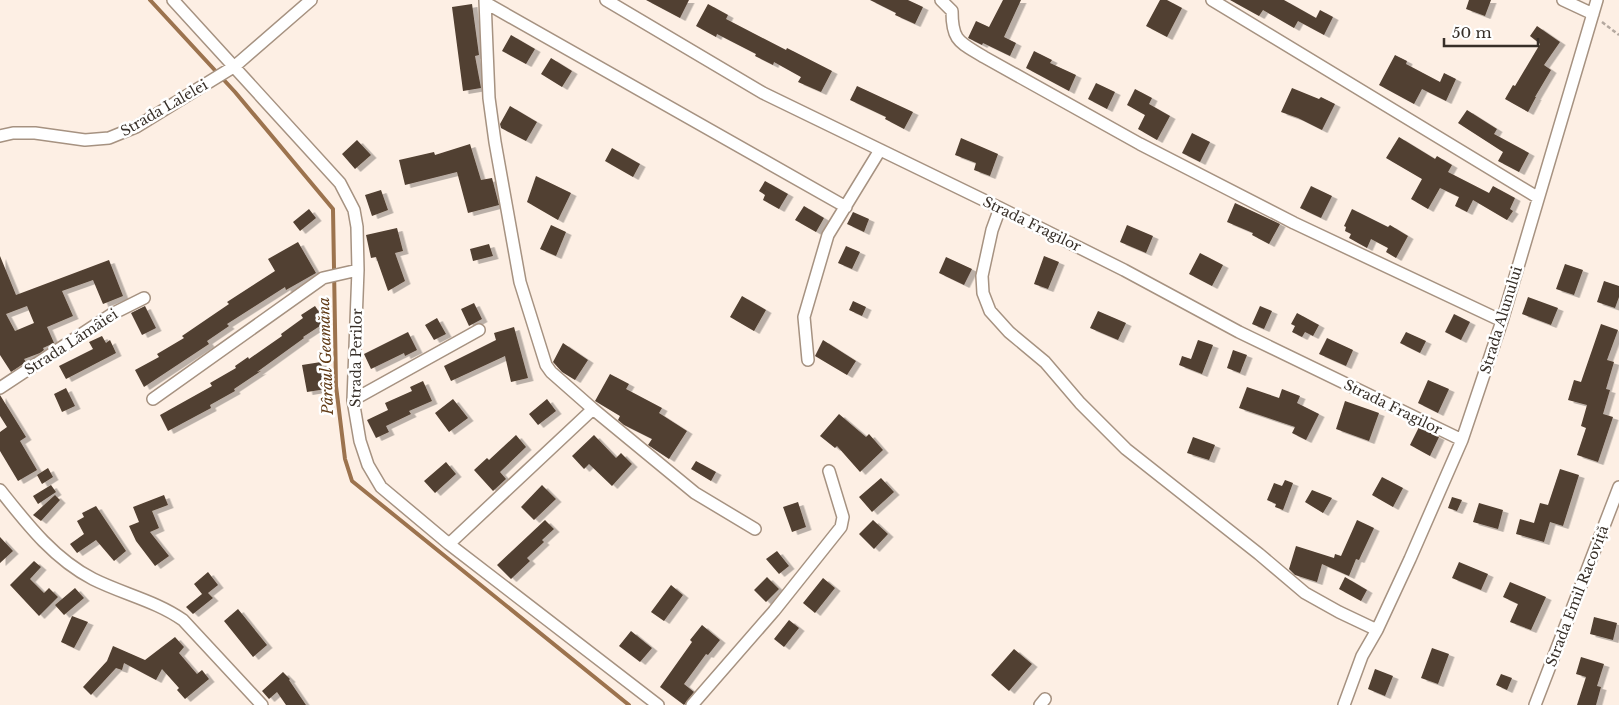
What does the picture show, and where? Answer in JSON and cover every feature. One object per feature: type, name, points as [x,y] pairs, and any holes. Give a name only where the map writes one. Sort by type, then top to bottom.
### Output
[{"type":"street","name":"Strada Perilor","points":[[173,0],[340,183],[354,210],[358,227],[358,270],[353,400],[360,441],[368,465],[381,488],[449,544],[658,705]]},
{"type":"street","name":"Strada Lalelei","points":[[0,136],[14,133],[36,133],[85,140],[109,138],[136,127],[235,66],[311,0]]},
{"type":"street","name":"Strada Fragilor","points":[[606,0],[762,93],[1000,208],[1124,270],[1239,332],[1462,440]]},
{"type":"street","points":[[941,0],[952,11],[952,29],[960,43],[984,57],[1157,153],[1294,223],[1502,321]]},
{"type":"street","points":[[1212,0],[1537,197]]},
{"type":"street","points":[[1563,0],[1593,14]]},
{"type":"street","name":"Strada Alunului","points":[[1344,705],[1362,656],[1377,630],[1462,440],[1502,321],[1537,197],[1597,0]]},
{"type":"street","points":[[486,2],[846,207]]},
{"type":"street","points":[[486,2],[489,98],[495,142],[520,282],[546,365],[551,372],[593,409],[694,493],[755,529]]},
{"type":"street","points":[[808,360],[804,318],[828,235],[880,150]]},
{"type":"street","points":[[1000,208],[992,230],[982,276],[983,293],[990,311],[1009,332],[1045,362],[1080,403],[1126,449],[1259,554],[1305,593],[1377,630]]},
{"type":"street","points":[[153,399],[323,278],[358,270]]},
{"type":"street","name":"Strada Lămâiei","points":[[0,388],[112,314],[144,298]]},
{"type":"street","points":[[353,400],[479,330]]},
{"type":"street","points":[[449,544],[593,409]]},
{"type":"street","points":[[692,705],[774,611],[841,527],[843,517],[829,471]]},
{"type":"street","name":"Strada Emil Racoviță","points":[[1535,705],[1619,487]]},
{"type":"street","points":[[0,490],[50,549],[70,564],[93,579],[170,611],[183,620],[262,705]]},
{"type":"path","points":[[1593,14],[1619,35]]},
{"type":"building","points":[[646,0],[689,0],[680,18]]},
{"type":"building","points":[[870,0],[908,0],[923,7],[915,24]]},
{"type":"building","points":[[1003,0],[1021,0],[1004,37],[1016,43],[1010,56],[968,38],[976,21],[989,27]]},
{"type":"building","points":[[1160,0],[1167,0],[1182,8],[1167,37],[1146,26]]},
{"type":"building","points":[[1230,0],[1284,0],[1316,18],[1320,10],[1333,17],[1324,35],[1298,21],[1294,28],[1263,10],[1259,16]]},
{"type":"building","points":[[1469,0],[1491,0],[1485,16],[1466,9]]},
{"type":"building","points":[[472,4],[479,55],[475,56],[481,88],[463,91],[452,7]]},
{"type":"building","points":[[708,4],[728,15],[726,19],[832,71],[821,92],[798,82],[801,77],[774,62],[773,65],[717,34],[716,37],[696,26]]},
{"type":"building","points":[[1537,26],[1560,42],[1544,65],[1551,70],[1528,112],[1505,99],[1540,44],[1530,36]]},
{"type":"building","points":[[511,35],[535,49],[526,64],[502,51]]},
{"type":"building","points":[[1034,51],[1052,60],[1050,63],[1076,75],[1069,91],[1026,68]]},
{"type":"building","points":[[1395,55],[1407,61],[1406,64],[1440,82],[1444,73],[1456,79],[1446,101],[1422,89],[1414,104],[1379,85]]},
{"type":"building","points":[[551,58],[572,71],[562,87],[541,74]]},
{"type":"building","points":[[1096,83],[1115,92],[1107,109],[1088,99]]},
{"type":"building","points":[[857,86],[913,112],[904,129],[885,119],[886,117],[850,100]]},
{"type":"building","points":[[1292,88],[1319,99],[1321,97],[1335,104],[1322,130],[1281,112]]},
{"type":"building","points":[[1135,89],[1152,98],[1149,104],[1170,116],[1157,140],[1138,129],[1145,115],[1127,105]]},
{"type":"building","points":[[510,106],[537,122],[526,141],[501,128],[500,124]]},
{"type":"building","points":[[1467,110],[1497,129],[1494,134],[1529,153],[1519,172],[1498,161],[1503,152],[1458,123]]},
{"type":"building","points":[[1192,133],[1210,142],[1200,162],[1182,153]]},
{"type":"building","points":[[1399,137],[1435,159],[1437,156],[1452,165],[1448,172],[1489,193],[1493,186],[1515,198],[1510,209],[1513,211],[1507,220],[1473,200],[1467,212],[1455,206],[1459,197],[1440,188],[1428,209],[1411,199],[1422,179],[1386,158]]},
{"type":"building","points":[[961,138],[998,154],[990,176],[974,170],[976,163],[955,155]]},
{"type":"building","points":[[357,140],[371,155],[355,169],[342,154]]},
{"type":"building","points":[[470,144],[481,180],[492,178],[499,205],[468,213],[457,172],[405,185],[399,160],[434,152],[435,155]]},
{"type":"building","points":[[612,148],[640,164],[633,177],[605,161]]},
{"type":"building","points":[[536,176],[571,193],[558,220],[527,202]]},
{"type":"building","points":[[765,181],[788,194],[779,209],[763,200],[765,195],[759,191]]},
{"type":"building","points":[[1311,186],[1332,196],[1321,218],[1300,208]]},
{"type":"building","points":[[381,190],[388,210],[372,216],[365,195]]},
{"type":"building","points":[[1235,203],[1280,224],[1269,244],[1252,235],[1253,233],[1227,222]]},
{"type":"building","points":[[804,206],[824,218],[816,232],[795,220]]},
{"type":"building","points":[[309,209],[316,218],[300,231],[293,222]]},
{"type":"building","points":[[1352,209],[1388,227],[1390,225],[1408,236],[1396,258],[1386,252],[1388,248],[1371,239],[1367,248],[1349,238],[1351,234],[1345,231],[1346,227],[1344,226]]},
{"type":"building","points":[[853,212],[869,219],[864,232],[847,224]]},
{"type":"building","points":[[551,225],[566,232],[556,256],[540,249]]},
{"type":"building","points":[[1127,225],[1153,236],[1146,253],[1120,242]]},
{"type":"building","points":[[397,228],[403,251],[395,253],[405,281],[388,291],[376,257],[371,258],[366,235]]},
{"type":"building","points":[[298,242],[316,273],[286,290],[285,287],[227,324],[229,326],[207,341],[209,344],[144,387],[135,370],[159,357],[157,354],[184,338],[182,336],[229,304],[227,302],[275,271],[268,259]]},
{"type":"building","points":[[489,244],[493,256],[473,261],[470,249]]},
{"type":"building","points":[[846,246],[860,252],[852,269],[838,263]]},
{"type":"building","points":[[1200,253],[1223,265],[1212,286],[1189,274]]},
{"type":"building","points":[[0,256],[16,295],[109,260],[123,296],[103,304],[93,280],[62,291],[73,316],[47,327],[54,343],[43,348],[44,350],[40,353],[24,359],[26,362],[11,372],[0,355]],"holes":[[[27,306],[34,323],[15,331],[6,314]]]},
{"type":"building","points":[[1044,256],[1059,262],[1048,289],[1034,284]]},
{"type":"building","points":[[946,257],[972,269],[964,285],[939,273]]},
{"type":"building","points":[[1565,264],[1583,270],[1574,295],[1556,289]]},
{"type":"building","points":[[1604,281],[1619,286],[1619,297],[1615,308],[1597,302]]},
{"type":"building","points":[[742,296],[766,310],[754,331],[730,317]]},
{"type":"building","points":[[1528,297],[1558,308],[1551,325],[1522,314]]},
{"type":"building","points":[[853,301],[866,307],[862,316],[849,310]]},
{"type":"building","points":[[474,303],[482,319],[469,326],[461,309]]},
{"type":"building","points":[[145,306],[156,328],[142,335],[131,313]]},
{"type":"building","points":[[315,306],[326,322],[234,389],[235,391],[210,405],[211,408],[168,431],[160,415],[212,386],[210,383],[236,368],[235,366],[248,357],[249,359],[282,336],[281,334],[303,318],[301,315]]},
{"type":"building","points":[[1260,306],[1272,311],[1264,329],[1252,324]]},
{"type":"building","points":[[1098,311],[1126,323],[1118,340],[1090,328]]},
{"type":"building","points":[[1297,313],[1319,325],[1313,336],[1305,332],[1302,337],[1292,332],[1295,326],[1291,324]]},
{"type":"building","points":[[1454,314],[1470,322],[1461,340],[1445,332]]},
{"type":"building","points":[[437,318],[446,334],[434,340],[425,325]]},
{"type":"building","points":[[1601,324],[1618,330],[1607,360],[1614,362],[1606,389],[1610,390],[1603,414],[1613,417],[1598,462],[1577,455],[1586,428],[1581,426],[1587,405],[1568,400],[1574,380],[1581,382]]},
{"type":"building","points":[[514,327],[528,378],[511,382],[505,356],[451,381],[444,366],[496,340],[494,333]]},
{"type":"building","points":[[408,332],[417,350],[405,356],[404,353],[371,369],[364,354]]},
{"type":"building","points":[[1406,332],[1426,341],[1420,353],[1400,343]]},
{"type":"building","points":[[102,336],[106,343],[110,340],[116,353],[66,379],[59,366],[93,349],[89,342]]},
{"type":"building","points":[[1327,338],[1353,350],[1346,366],[1319,354]]},
{"type":"building","points":[[823,340],[856,361],[847,375],[815,356]]},
{"type":"building","points":[[1198,340],[1213,345],[1202,374],[1179,365],[1182,356],[1191,359]]},
{"type":"building","points":[[563,343],[588,360],[575,380],[562,372],[553,362]]},
{"type":"building","points":[[1233,350],[1247,355],[1240,373],[1227,368]]},
{"type":"building","points":[[321,362],[326,389],[307,392],[302,365]]},
{"type":"building","points":[[610,374],[629,384],[626,389],[662,408],[659,413],[687,431],[669,459],[648,445],[652,439],[624,425],[618,420],[620,416],[595,401]]},
{"type":"building","points":[[1428,380],[1449,389],[1438,413],[1418,403]]},
{"type":"building","points":[[423,381],[432,401],[409,411],[411,414],[386,426],[389,432],[376,438],[367,420],[388,410],[385,403],[412,391],[410,387]]},
{"type":"building","points":[[1247,387],[1279,398],[1282,389],[1300,396],[1297,403],[1319,414],[1306,440],[1292,433],[1295,427],[1239,408]]},
{"type":"building","points":[[66,388],[75,406],[62,412],[54,394]]},
{"type":"building","points":[[0,395],[26,437],[20,441],[37,470],[18,481],[0,451],[0,432],[7,427],[0,416]]},
{"type":"building","points":[[453,399],[468,418],[449,432],[435,413]]},
{"type":"building","points":[[547,399],[556,411],[538,425],[529,414]]},
{"type":"building","points":[[1345,401],[1379,413],[1369,441],[1336,429]]},
{"type":"building","points":[[839,414],[866,437],[869,434],[883,450],[860,472],[837,446],[835,448],[820,436]]},
{"type":"building","points":[[1419,427],[1439,437],[1430,456],[1410,445]]},
{"type":"building","points":[[516,435],[526,447],[500,472],[506,479],[493,491],[474,470],[487,458],[489,460]]},
{"type":"building","points":[[594,435],[616,458],[621,453],[632,464],[612,486],[589,464],[584,469],[572,456]]},
{"type":"building","points":[[1193,437],[1215,445],[1209,460],[1187,453]]},
{"type":"building","points":[[696,461],[716,472],[711,481],[691,469]]},
{"type":"building","points":[[446,462],[456,474],[435,493],[424,481]]},
{"type":"building","points":[[48,468],[53,477],[42,484],[37,475]]},
{"type":"building","points":[[1560,469],[1579,475],[1563,526],[1550,522],[1544,542],[1516,534],[1520,519],[1534,523],[1540,503],[1548,505]]},
{"type":"building","points":[[1382,477],[1403,488],[1393,507],[1372,495]]},
{"type":"building","points":[[881,478],[894,492],[872,512],[859,497]]},
{"type":"building","points":[[1285,480],[1293,483],[1283,510],[1275,507],[1276,504],[1267,500],[1274,483],[1282,486]]},
{"type":"building","points":[[51,485],[56,492],[38,504],[33,496]]},
{"type":"building","points":[[542,485],[556,499],[534,520],[521,507]]},
{"type":"building","points":[[1312,490],[1332,498],[1323,513],[1305,502]]},
{"type":"building","points":[[55,495],[60,500],[41,521],[33,515]]},
{"type":"building","points":[[164,495],[168,505],[152,511],[159,528],[150,532],[169,556],[155,566],[136,541],[129,526],[139,522],[133,507]]},
{"type":"building","points":[[1452,497],[1462,500],[1457,511],[1448,508]]},
{"type":"building","points":[[798,502],[806,527],[792,532],[783,507]]},
{"type":"building","points":[[1479,503],[1503,510],[1498,529],[1473,522]]},
{"type":"building","points":[[96,506],[126,551],[114,561],[96,540],[77,553],[70,544],[84,534],[77,521],[84,517],[82,513]]},
{"type":"building","points":[[545,520],[554,529],[542,540],[544,542],[527,558],[530,561],[511,579],[497,565]]},
{"type":"building","points":[[873,520],[888,534],[874,549],[859,534]]},
{"type":"building","points":[[1357,520],[1374,528],[1359,560],[1356,559],[1349,576],[1322,564],[1317,582],[1295,575],[1289,569],[1296,546],[1334,558],[1335,554],[1341,556]]},
{"type":"building","points":[[0,537],[13,551],[0,563]]},
{"type":"building","points":[[777,551],[789,566],[779,574],[766,559]]},
{"type":"building","points":[[34,561],[41,567],[30,579],[44,593],[49,588],[58,597],[39,616],[10,585]]},
{"type":"building","points":[[1459,562],[1488,574],[1481,590],[1452,578]]},
{"type":"building","points":[[208,572],[218,585],[208,593],[213,598],[193,614],[186,607],[202,594],[194,584]]},
{"type":"building","points":[[767,577],[779,589],[766,602],[754,590]]},
{"type":"building","points":[[1345,577],[1367,590],[1361,601],[1339,589]]},
{"type":"building","points":[[823,578],[835,588],[815,613],[803,603]]},
{"type":"building","points":[[1510,582],[1546,597],[1531,630],[1510,622],[1518,604],[1503,597]]},
{"type":"building","points":[[671,585],[683,595],[664,621],[651,612]]},
{"type":"building","points":[[75,588],[84,598],[64,615],[55,605]]},
{"type":"building","points":[[238,609],[267,645],[253,657],[224,621]]},
{"type":"building","points":[[72,616],[88,622],[74,648],[61,642]]},
{"type":"building","points":[[1594,617],[1617,623],[1613,640],[1590,634]]},
{"type":"building","points":[[789,620],[799,628],[784,647],[774,639]]},
{"type":"building","points":[[702,625],[720,640],[708,655],[706,654],[684,684],[694,692],[684,705],[660,687],[692,642],[690,640]]},
{"type":"building","points":[[631,631],[652,648],[640,662],[619,646]]},
{"type":"building","points":[[175,637],[184,647],[179,653],[197,674],[202,670],[209,679],[185,699],[177,690],[179,688],[162,669],[156,680],[124,663],[122,670],[116,668],[91,695],[83,687],[107,661],[113,646],[145,660]]},
{"type":"building","points":[[1432,648],[1449,654],[1438,684],[1421,678]]},
{"type":"building","points":[[1014,649],[1032,664],[1009,691],[991,675]]},
{"type":"building","points":[[1581,657],[1604,664],[1597,686],[1601,687],[1596,705],[1577,705],[1586,677],[1576,674]]},
{"type":"building","points":[[1375,669],[1393,676],[1385,696],[1368,689]]},
{"type":"building","points":[[283,672],[290,679],[306,705],[286,705],[277,692],[269,699],[262,691]]},
{"type":"building","points":[[1501,674],[1512,678],[1507,690],[1496,685]]},
{"type":"waterway","name":"Pârâul Geamăna","points":[[150,0],[235,92],[333,209],[336,386],[345,459],[352,481],[629,705]]}]
